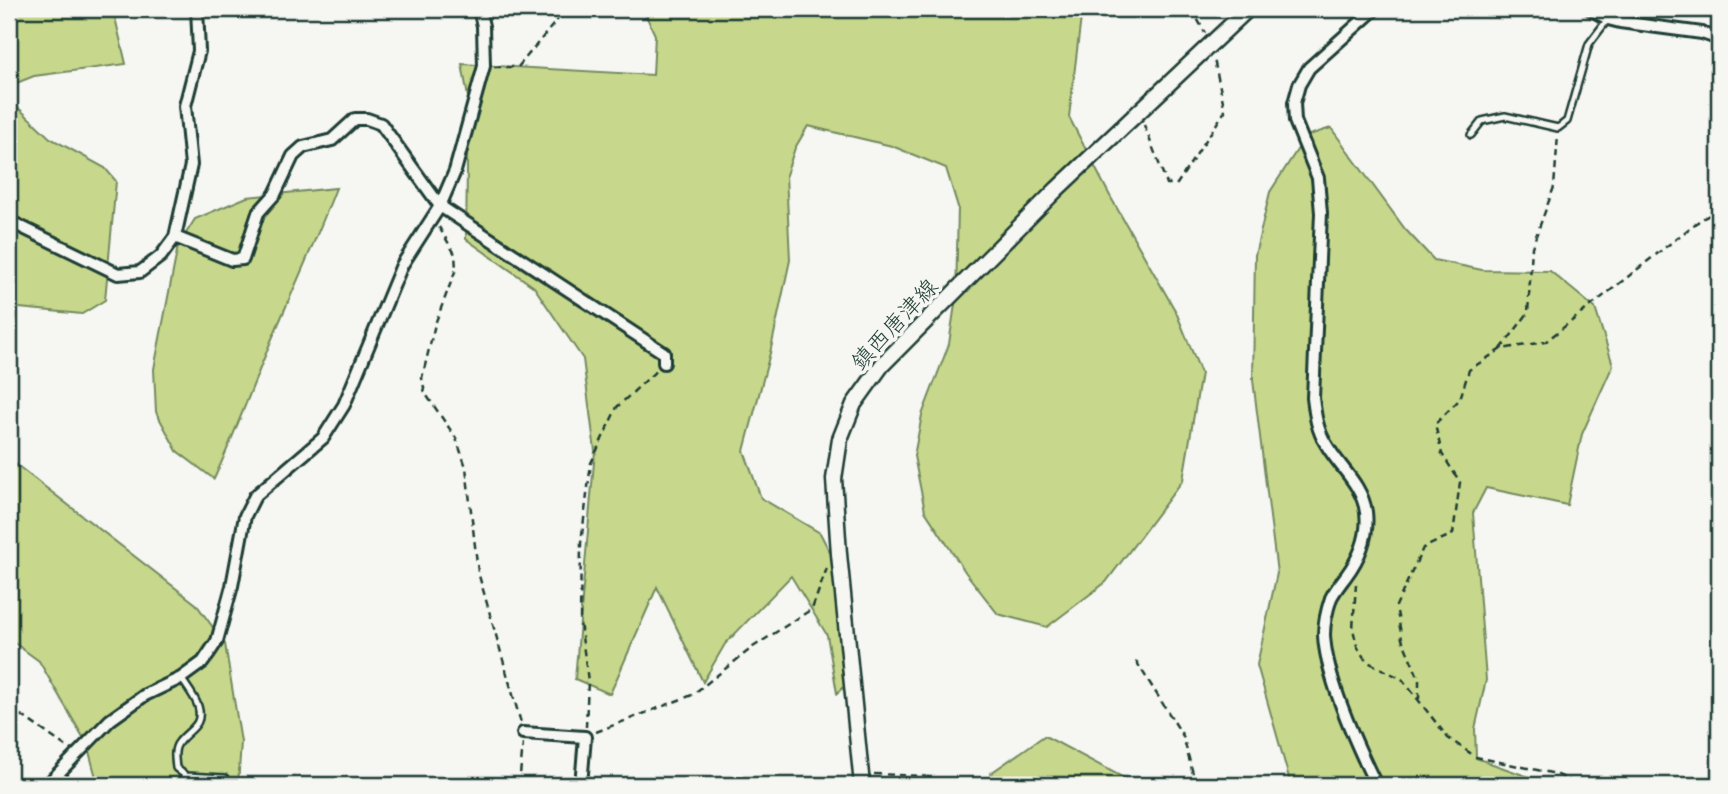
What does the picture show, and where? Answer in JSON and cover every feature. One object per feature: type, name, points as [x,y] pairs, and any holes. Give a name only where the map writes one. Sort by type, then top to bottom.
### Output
[{"type":"main road","name":"鎮西唐津線","points":[[861,779],[834,479],[840,439],[854,404],[882,365],[1057,189],[1248,9]]},
{"type":"street","points":[[9,221],[118,274],[140,272],[161,256],[175,237],[191,165],[185,106],[199,51],[197,9]]},
{"type":"street","points":[[47,785],[110,720],[145,695],[181,678],[203,662],[217,641],[232,586],[246,516],[255,496],[323,438],[344,405],[402,265],[440,206],[455,171],[484,66],[479,9]]},
{"type":"street","points":[[1375,9],[1309,68],[1299,85],[1294,103],[1295,121],[1318,178],[1321,214],[1313,398],[1316,423],[1325,444],[1359,489],[1366,512],[1365,540],[1358,560],[1332,596],[1325,618],[1324,635],[1329,664],[1359,751],[1376,785]]},
{"type":"street","points":[[1590,9],[1608,19],[1702,33],[1719,39]]},
{"type":"street","points":[[175,237],[232,260],[243,259],[258,213],[275,194],[293,156],[303,147],[332,140],[355,119],[367,119],[381,124],[440,206],[664,353],[664,363]]},
{"type":"street","points":[[523,733],[585,737],[581,785]]},
{"type":"lane","points":[[1471,135],[1482,121],[1505,116],[1558,128],[1567,121],[1588,44],[1608,19]]},
{"type":"lane","points":[[181,678],[197,704],[200,716],[196,728],[178,742],[174,754],[176,768],[186,776],[225,778]]},
{"type":"path","points":[[484,66],[518,67],[562,14],[563,9]]},
{"type":"path","points":[[1139,113],[1167,184],[1177,184],[1225,111],[1212,44],[1192,9]]},
{"type":"path","points":[[1419,699],[1419,680],[1402,639],[1396,606],[1423,548],[1453,534],[1460,482],[1442,454],[1435,424],[1460,399],[1469,370],[1501,349],[1528,313],[1532,247],[1554,187],[1558,128]]},
{"type":"path","points":[[1501,349],[1545,342],[1700,220],[1719,210]]},
{"type":"path","points":[[433,218],[455,254],[456,269],[435,324],[422,378],[425,393],[456,438],[466,467],[478,572],[523,733],[519,785]]},
{"type":"path","points":[[664,363],[617,407],[591,464],[581,542],[580,622],[588,681],[585,737],[692,695],[753,647],[812,609],[829,562],[839,554]]},
{"type":"path","points":[[1358,560],[1353,629],[1357,646],[1366,661],[1402,679],[1448,738],[1476,757],[1556,774],[1580,785]]},
{"type":"path","points":[[1136,661],[1183,736],[1196,785]]},
{"type":"path","points":[[9,714],[21,715],[77,754]]},
{"type":"path","points":[[861,779],[922,776],[955,785]]},
{"type":"green space","points":[[9,9],[113,9],[126,64],[34,76],[9,86]]},
{"type":"green space","points":[[643,9],[1082,9],[1069,117],[1176,312],[1201,373],[1183,480],[1106,582],[1047,627],[998,614],[966,573],[925,511],[914,456],[922,415],[949,344],[956,298],[958,207],[946,168],[892,146],[808,126],[795,148],[786,175],[790,260],[770,353],[744,451],[761,498],[820,533],[832,556],[844,687],[837,693],[827,635],[791,576],[725,644],[703,682],[657,587],[610,694],[575,679],[595,451],[583,359],[534,287],[466,239],[468,97],[462,64],[653,75],[655,35]]},
{"type":"green space","points":[[9,99],[50,138],[105,168],[116,181],[105,300],[82,314],[9,307]]},
{"type":"green space","points":[[1331,128],[1405,229],[1434,260],[1482,270],[1550,271],[1595,308],[1613,365],[1582,434],[1567,505],[1486,488],[1473,513],[1486,680],[1475,729],[1476,758],[1551,785],[1291,785],[1257,665],[1277,573],[1253,380],[1255,255],[1270,192],[1306,136]]},
{"type":"green space","points":[[336,188],[214,479],[177,451],[156,412],[154,369],[178,246],[195,219],[247,197]]},
{"type":"green space","points":[[9,459],[196,604],[225,644],[241,742],[238,785],[98,785],[87,744],[39,661],[9,639]]},
{"type":"green space","points":[[1044,736],[1137,785],[994,785],[991,773]]}]
